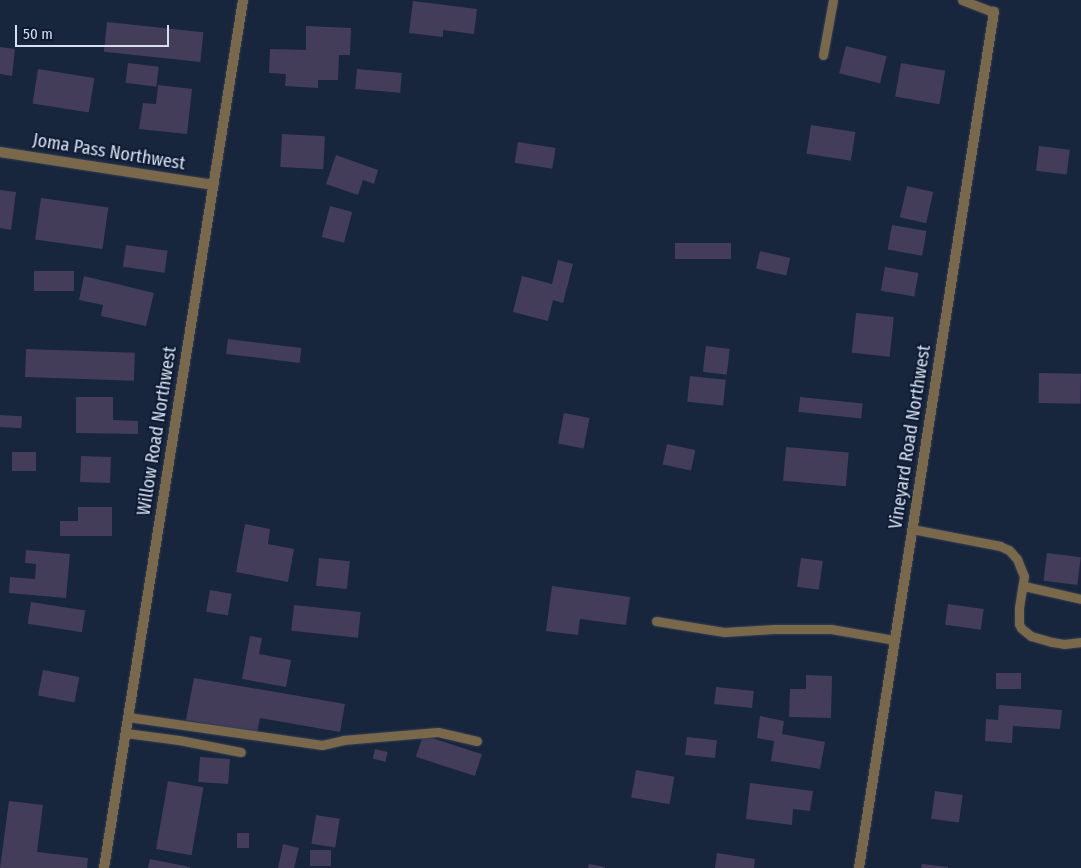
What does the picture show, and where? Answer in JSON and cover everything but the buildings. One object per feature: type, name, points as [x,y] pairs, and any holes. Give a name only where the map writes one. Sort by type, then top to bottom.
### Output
[{"type":"street","name":"Willow Road Northwest","points":[[104,868],[243,0]]},
{"type":"street","name":"Vineyard Road Northwest","points":[[859,868],[994,12]]},
{"type":"street","name":"Joma Pass Northwest","points":[[0,152],[213,185]]},
{"type":"lane","points":[[823,55],[833,0]]},
{"type":"lane","points":[[962,0],[994,12]]},
{"type":"lane","points":[[912,529],[1000,546],[1009,550],[1016,559],[1024,576],[1019,609],[1019,624],[1021,628],[1031,636],[1052,642],[1064,644],[1081,642]]},
{"type":"lane","points":[[1024,586],[1081,599]]},
{"type":"lane","points":[[656,621],[724,632],[774,629],[831,629],[895,640]]},
{"type":"lane","points":[[128,717],[322,745],[343,740],[438,732],[477,741]]},
{"type":"lane","points":[[126,733],[179,740],[242,752]]}]
